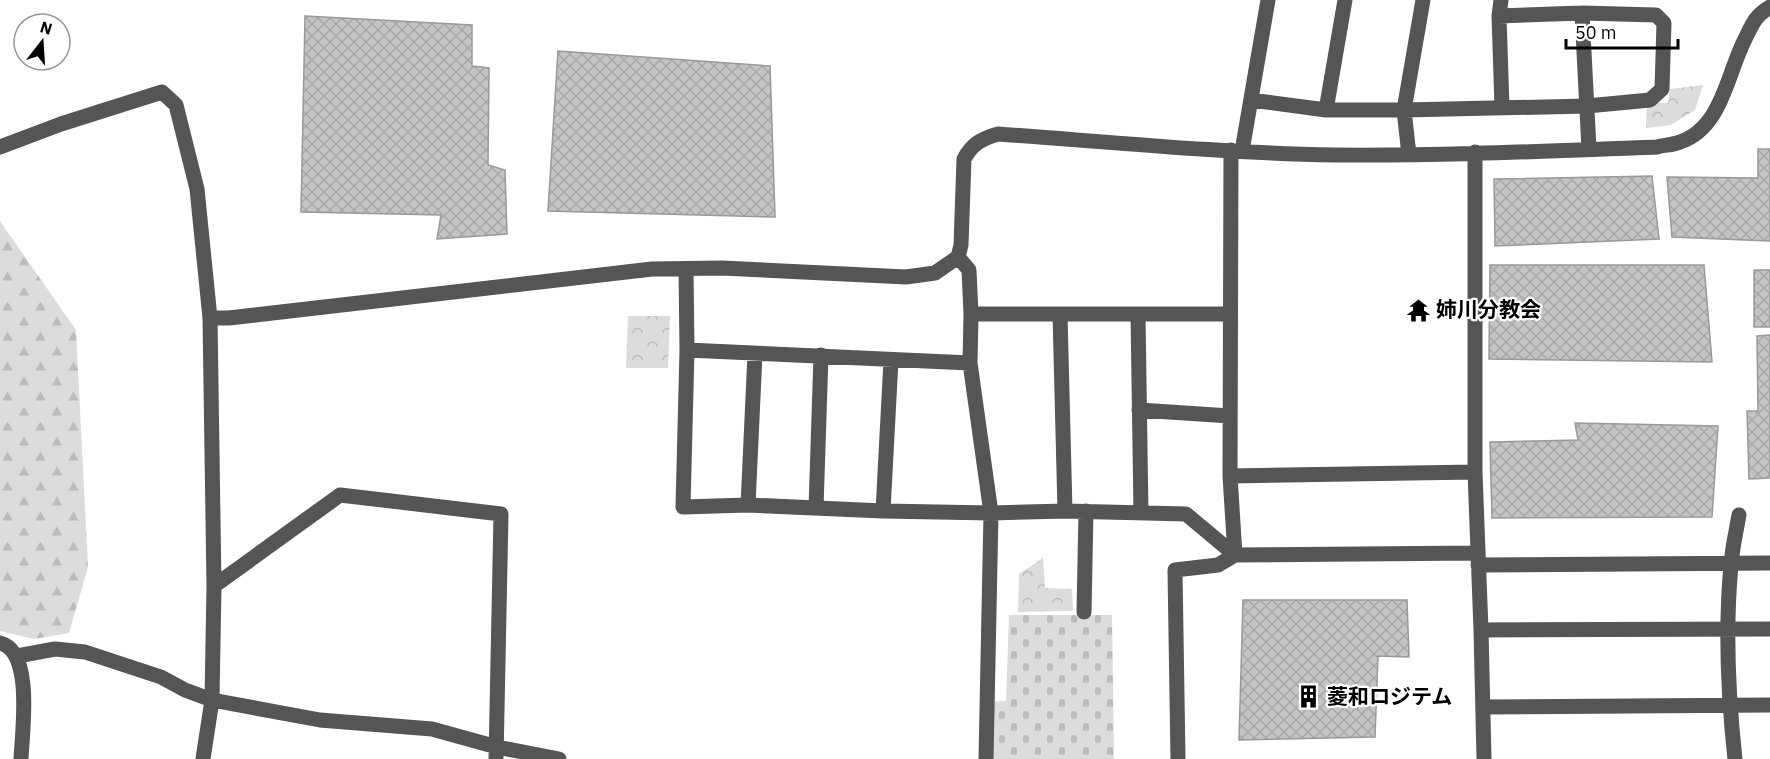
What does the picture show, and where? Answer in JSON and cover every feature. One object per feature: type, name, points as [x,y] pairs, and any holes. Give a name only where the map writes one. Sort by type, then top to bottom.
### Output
[{"type":"street","points":[[1234,555],[1230,476],[1229,314],[1237,151],[1251,100],[1268,0]]},
{"type":"street","points":[[1326,110],[1345,0]]},
{"type":"street","points":[[1409,155],[1404,111],[1423,0]]},
{"type":"street","points":[[1501,0],[1499,16],[1502,107]]},
{"type":"street","points":[[210,318],[652,269],[722,268],[906,277],[935,273],[958,257],[961,245],[964,159],[970,147],[984,138],[998,134],[1237,151],[1332,155],[1409,155],[1657,147],[1680,142],[1700,131],[1707,124],[1716,111],[1742,45],[1757,15],[1770,7]]},
{"type":"street","points":[[1251,100],[1326,110],[1404,111],[1587,106],[1650,100],[1662,89],[1664,22],[1656,15],[1582,13],[1499,16]]},
{"type":"street","points":[[1582,13],[1589,149]]},
{"type":"street","points":[[0,147],[61,124],[162,92],[176,105],[197,189],[210,318],[214,586],[212,700],[203,759]]},
{"type":"street","points":[[1475,152],[1475,472],[1482,630],[1484,759]]},
{"type":"street","points":[[958,257],[969,270],[970,363],[991,513],[986,759]]},
{"type":"street","points":[[686,269],[687,350],[683,507],[748,505],[883,511],[991,513],[1065,510],[1186,514],[1234,555]]},
{"type":"street","points":[[971,314],[1229,314]]},
{"type":"street","points":[[1060,314],[1065,510]]},
{"type":"street","points":[[1137,315],[1141,513]]},
{"type":"street","points":[[687,350],[970,363]]},
{"type":"street","points":[[748,505],[755,354]]},
{"type":"street","points":[[816,508],[821,355]]},
{"type":"street","points":[[883,511],[891,360]]},
{"type":"street","points":[[1139,410],[1230,416]]},
{"type":"street","points":[[1230,476],[1475,472]]},
{"type":"street","points":[[214,586],[340,495],[501,514],[496,753]]},
{"type":"street","points":[[1084,612],[1086,511]]},
{"type":"street","points":[[1735,759],[1730,705],[1729,630],[1731,564],[1739,515]]},
{"type":"street","points":[[1178,759],[1176,570],[1218,565],[1234,555],[1770,563]]},
{"type":"street","points":[[1482,630],[1770,629]]},
{"type":"street","points":[[0,643],[5,644],[17,656],[25,696],[21,759]]},
{"type":"street","points":[[17,656],[55,649],[85,652],[161,677],[185,690],[212,700],[320,720],[432,729],[496,753],[559,759]]},
{"type":"street","points":[[1483,707],[1770,705]]},
{"type":"green space","points":[[1703,85],[1695,110],[1671,125],[1646,128],[1647,102],[1668,103],[1670,89]]},
{"type":"green space","points":[[0,221],[76,330],[88,567],[69,633],[34,639],[0,631]]},
{"type":"green space","points":[[628,316],[670,316],[668,368],[626,368]]},
{"type":"green space","points":[[1043,558],[1045,588],[1072,589],[1073,611],[1018,612],[1019,574]]},
{"type":"green space","points":[[1009,615],[1112,615],[1114,759],[990,759],[986,702],[1006,701]]},
{"type":"building","points":[[305,16],[472,25],[472,66],[489,68],[488,165],[505,170],[507,234],[437,239],[441,215],[301,212]]},
{"type":"building","points":[[558,51],[770,66],[775,217],[548,211]]},
{"type":"building","points":[[1758,149],[1770,149],[1770,241],[1672,237],[1667,177],[1758,178]]},
{"type":"building","points":[[1652,176],[1659,239],[1495,246],[1494,179]]},
{"type":"building","points":[[1490,265],[1704,265],[1712,362],[1489,359]]},
{"type":"building","points":[[1754,270],[1770,270],[1770,327],[1754,327]]},
{"type":"building","points":[[1770,335],[1770,478],[1749,479],[1747,411],[1758,411],[1757,336]]},
{"type":"building","points":[[1575,423],[1718,426],[1712,517],[1492,518],[1490,442],[1578,440]]},
{"type":"building","name":"菱和ロジテム","points":[[1243,600],[1407,600],[1409,657],[1378,656],[1375,737],[1239,740]]},
{"type":"place","name":"姉川分教会","points":[[1418,310]]},
{"type":"place","name":"菱和ロジテム","points":[[1309,697]]}]
